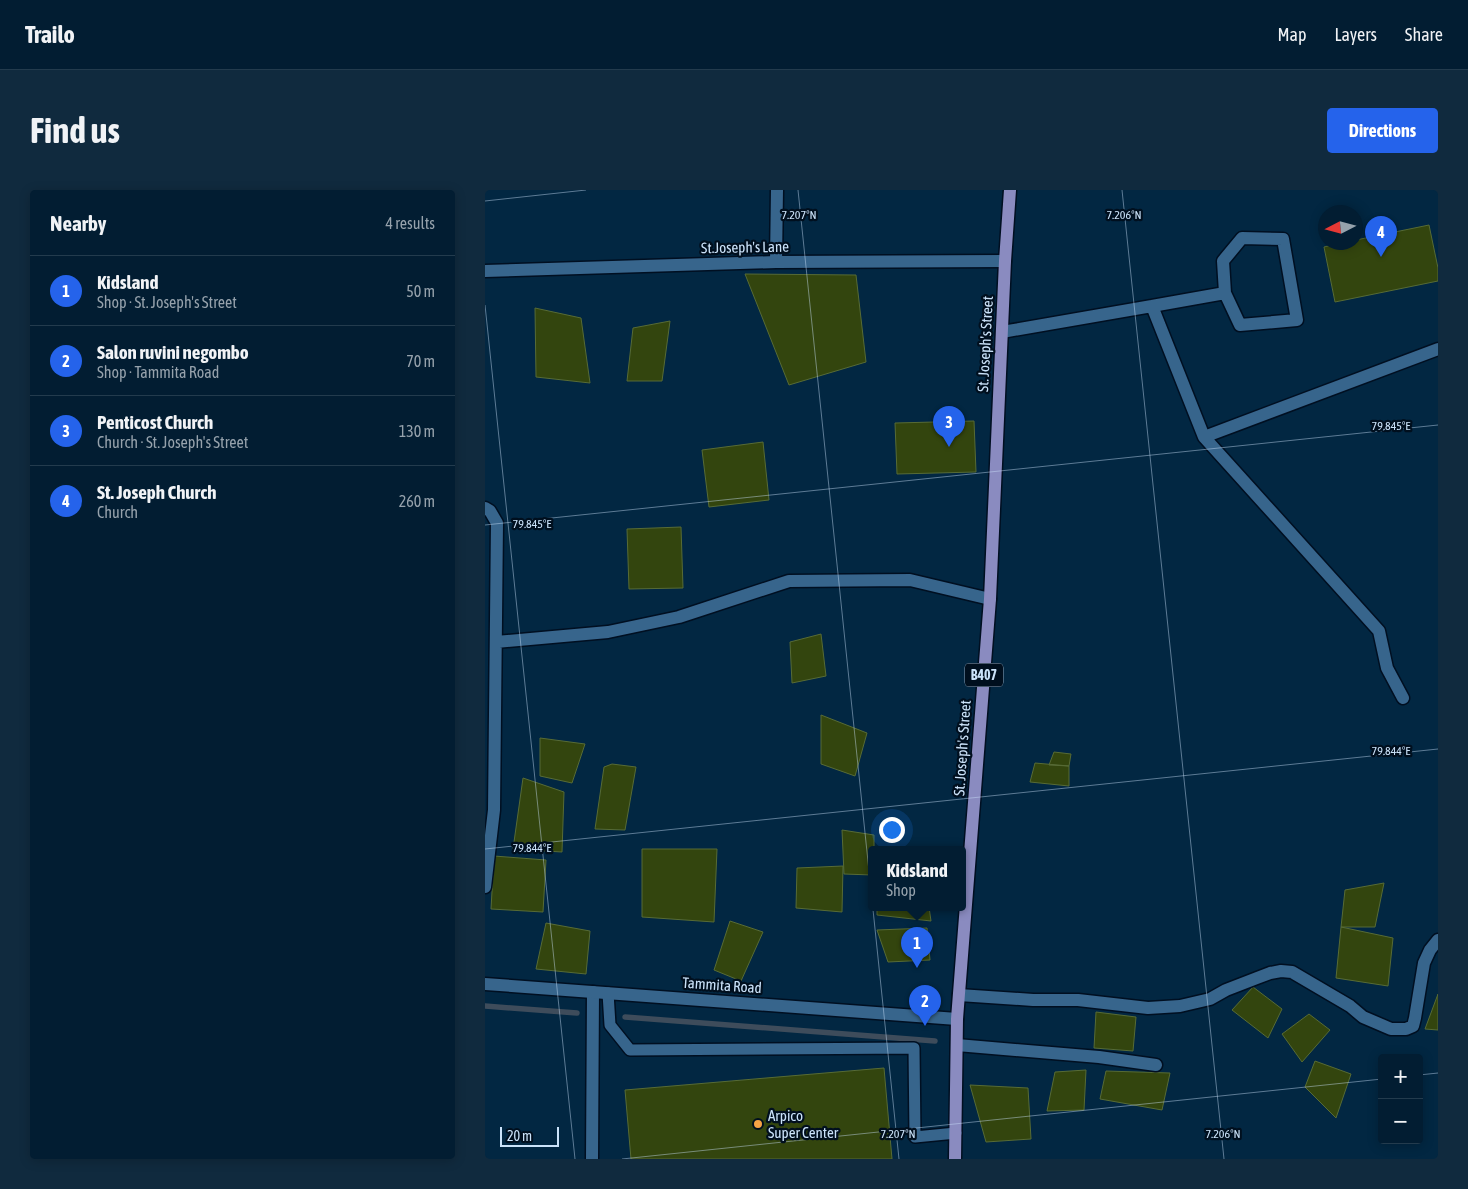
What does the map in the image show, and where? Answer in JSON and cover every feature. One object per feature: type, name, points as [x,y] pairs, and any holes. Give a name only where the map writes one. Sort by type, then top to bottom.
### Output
[{"type":"main road","name":"St. Joseph's Street","points":[[966,906],[990,599],[1005,261],[1010,190]]},
{"type":"main road","name":"St. Joseph's Street","points":[[955,1159],[957,1019],[966,911]]},
{"type":"street","points":[[776,262],[777,190]]},
{"type":"street","points":[[1242,238],[1283,239],[1297,320],[1240,325],[1225,293],[1223,260],[1242,238]]},
{"type":"street","name":"St.Joseph's Lane","points":[[485,271],[776,262],[1005,261]]},
{"type":"street","points":[[1002,332],[1225,293]]},
{"type":"street","points":[[1152,306],[1204,437],[1379,631],[1387,668],[1403,698]]},
{"type":"street","points":[[1204,437],[1438,349]]},
{"type":"street","points":[[485,508],[490,511],[497,523],[493,810],[485,887]]},
{"type":"street","points":[[496,642],[608,632],[679,617],[789,581],[910,580],[990,599]]},
{"type":"street","points":[[959,995],[1033,1000],[1078,1000],[1148,1008],[1180,1006],[1210,999],[1241,984],[1269,973],[1281,971],[1292,972],[1350,1006],[1363,1017],[1391,1029],[1406,1029],[1413,1026],[1424,963],[1430,950],[1438,940]]},
{"type":"street","name":"Tammita Road","points":[[485,984],[957,1019]]},
{"type":"street","points":[[592,1159],[593,992]]},
{"type":"street","points":[[957,1045],[1099,1057],[1156,1065]]},
{"type":"lane","points":[[608,994],[610,1025],[630,1050],[914,1048],[915,1137],[956,1133]]},
{"type":"building","points":[[1429,225],[1438,268],[1438,281],[1335,302],[1325,250],[1363,250],[1363,239]]},
{"type":"building","points":[[745,274],[856,275],[866,362],[789,385]]},
{"type":"building","points":[[535,308],[581,318],[590,383],[536,377]]},
{"type":"building","points":[[670,321],[662,381],[627,381],[633,328]]},
{"type":"building","points":[[974,421],[976,472],[897,474],[895,423]]},
{"type":"building","points":[[763,442],[769,500],[709,507],[702,450]]},
{"type":"building","points":[[681,527],[683,588],[629,589],[627,529]]},
{"type":"building","points":[[821,634],[826,676],[792,683],[790,642]]},
{"type":"building","points":[[821,715],[867,733],[855,776],[821,764]]},
{"type":"building","points":[[540,738],[585,744],[572,783],[540,776]]},
{"type":"building","points":[[1054,752],[1071,754],[1069,766],[1049,765]]},
{"type":"building","points":[[1035,763],[1069,766],[1069,786],[1030,782]]},
{"type":"building","points":[[612,764],[636,767],[625,830],[595,829],[604,767]]},
{"type":"building","points":[[523,778],[564,792],[562,852],[513,849]]},
{"type":"building","points":[[842,830],[874,835],[874,846],[868,846],[868,875],[844,874]]},
{"type":"building","points":[[642,849],[717,849],[714,922],[642,917]]},
{"type":"building","points":[[494,856],[546,860],[543,912],[491,909]]},
{"type":"building","points":[[843,866],[842,912],[796,908],[797,868]]},
{"type":"building","points":[[1384,883],[1375,927],[1341,927],[1345,890]]},
{"type":"building","points":[[877,911],[930,911],[931,921],[877,915]]},
{"type":"building","points":[[730,921],[763,932],[741,981],[714,970]]},
{"type":"building","points":[[546,923],[590,931],[586,974],[536,969]]},
{"type":"building","points":[[1341,927],[1393,938],[1388,986],[1336,978]]},
{"type":"building","points":[[927,928],[930,960],[888,962],[877,930]]},
{"type":"building","points":[[1253,987],[1282,1009],[1268,1038],[1232,1010]]},
{"type":"building","points":[[1438,994],[1438,1030],[1425,1029]]},
{"type":"building","points":[[1096,1012],[1136,1017],[1133,1051],[1094,1048]]},
{"type":"building","points":[[1309,1014],[1330,1030],[1302,1062],[1282,1034]]},
{"type":"building","points":[[1315,1061],[1351,1074],[1336,1118],[1305,1087]]},
{"type":"building","name":"Arpico Super Center","points":[[884,1068],[892,1159],[631,1159],[625,1090]]},
{"type":"building","points":[[1086,1070],[1084,1110],[1047,1111],[1055,1072]]},
{"type":"building","points":[[1106,1071],[1170,1073],[1162,1110],[1100,1099]]},
{"type":"building","points":[[970,1085],[1028,1088],[1031,1139],[986,1142]]},
{"type":"waterway","points":[[485,1006],[577,1013]]},
{"type":"waterway","points":[[625,1017],[935,1041]]},
{"type":"place","name":"St. Joseph Church","points":[[1381,257]]},
{"type":"place","name":"Penticost Church","points":[[949,447]]},
{"type":"place","name":"Kidsland","points":[[917,968]]},
{"type":"place","name":"Salon ruvini negombo","points":[[925,1026]]},
{"type":"place","name":"Arpico Super Center","points":[[758,1124]]}]
